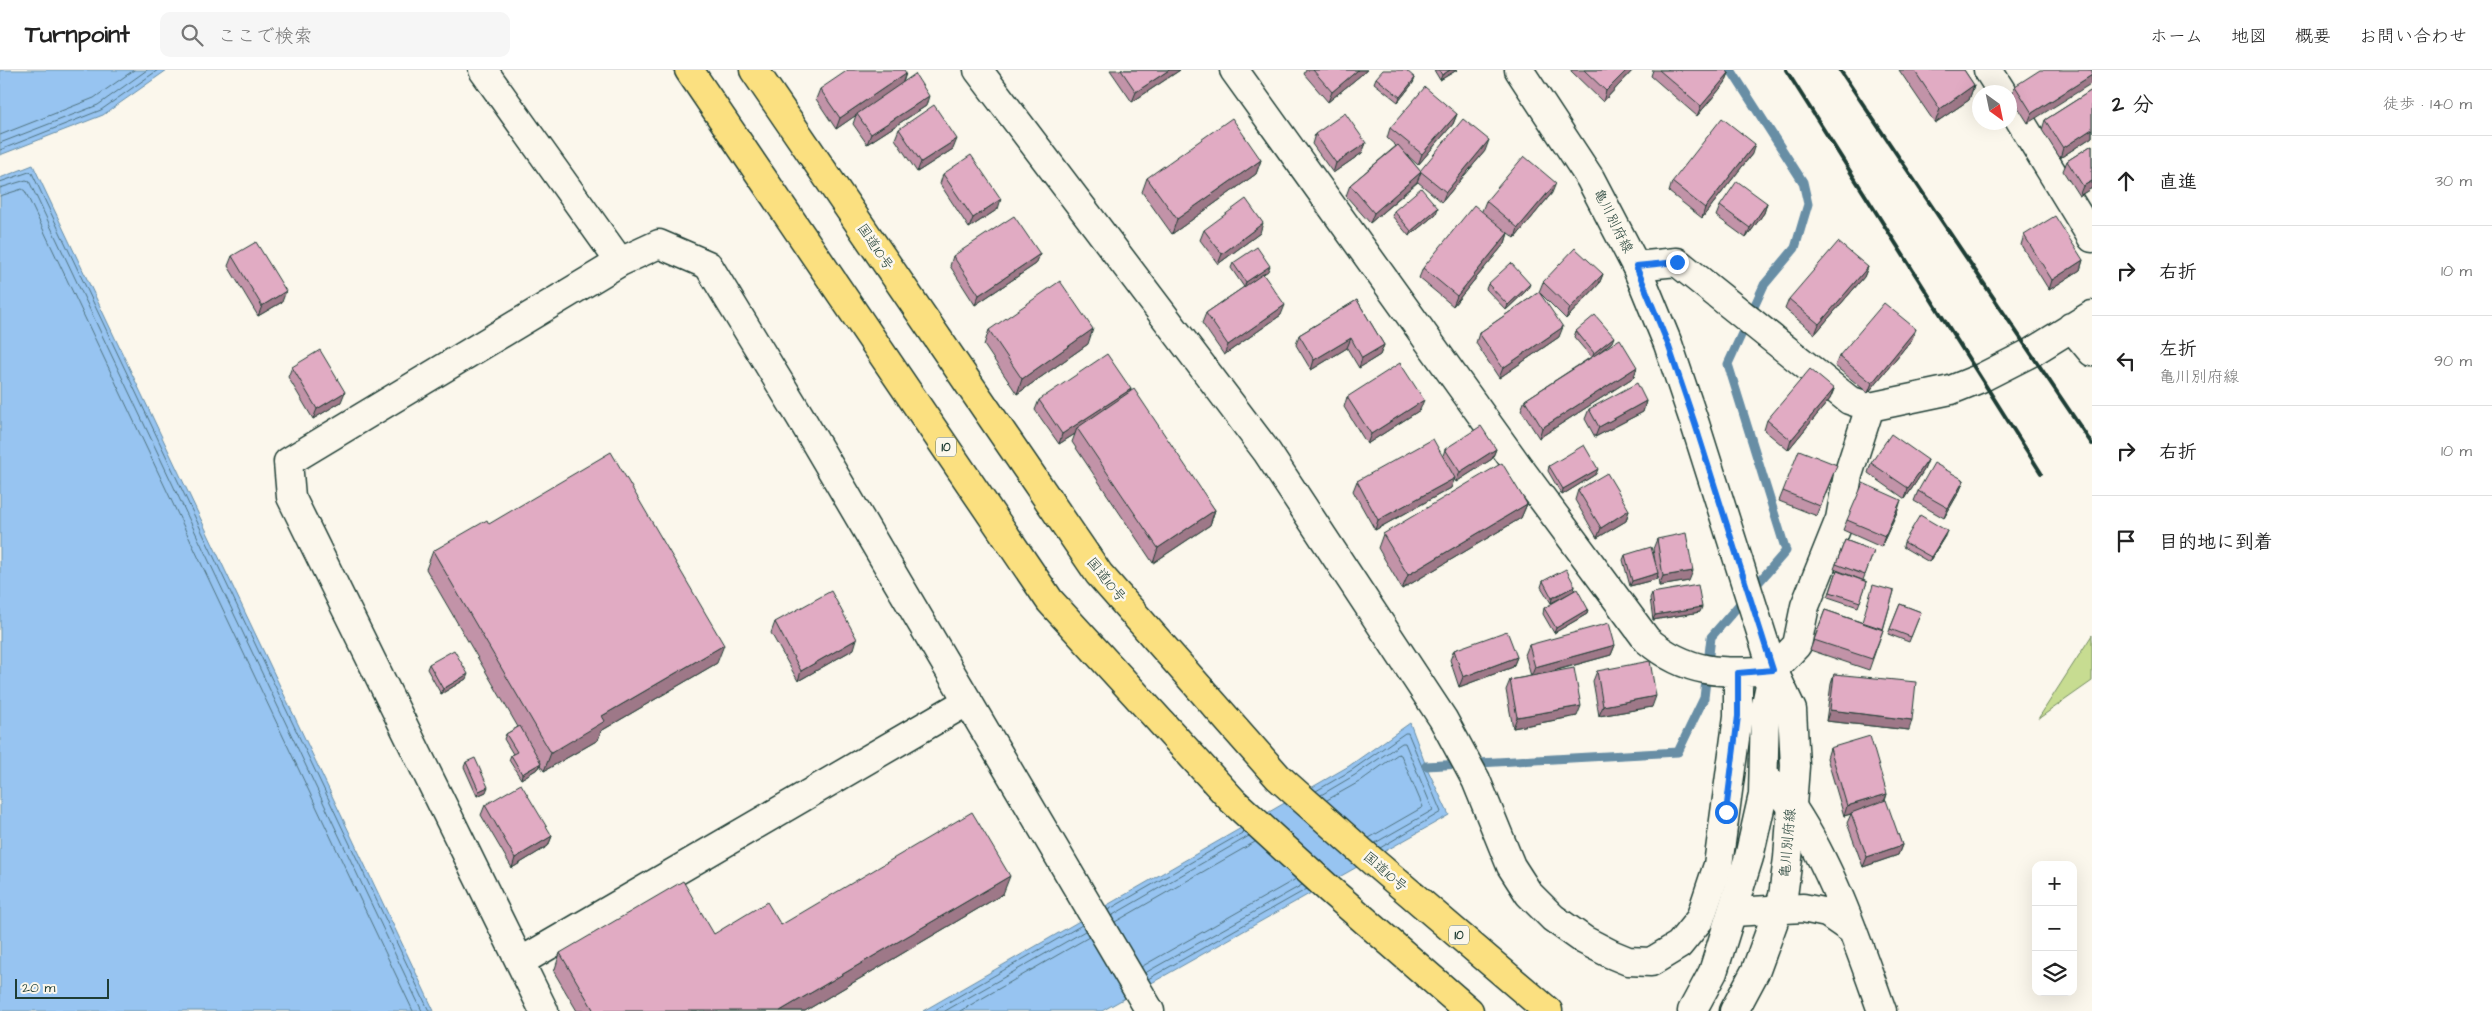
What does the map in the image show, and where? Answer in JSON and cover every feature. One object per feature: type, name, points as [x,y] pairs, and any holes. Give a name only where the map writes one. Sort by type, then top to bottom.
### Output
[{"type":"highway","name":"10","points":[[689,70],[1050,601],[1233,800],[1330,890],[1469,1011]]},
{"type":"highway","name":"国道10号","points":[[754,70],[1099,574],[1278,777],[1370,859],[1548,1011]]},
{"type":"street","points":[[483,70],[620,262]]},
{"type":"street","points":[[978,70],[1267,452],[1443,719],[1476,780],[1511,866],[1529,894],[1553,918],[1584,940],[1628,961],[1651,962],[1680,945],[1700,919],[1718,865],[1738,716],[1733,673]]},
{"type":"street","points":[[1234,70],[1518,466],[1647,640],[1662,653],[1681,664],[1733,673],[1773,670],[1797,645],[1805,606],[1840,519],[1848,475],[1870,407]]},
{"type":"street","name":"亀川別府線","points":[[1519,70],[1590,178],[1636,266],[1668,344],[1773,670],[1792,710],[1795,766],[1788,858],[1782,896],[1756,970],[1734,1011]]},
{"type":"street","points":[[1988,70],[1998,85]]},
{"type":"street","points":[[2017,115],[2092,238]]},
{"type":"street","points":[[544,1011],[291,497],[288,462],[620,262],[659,244],[708,265],[1150,1011]]},
{"type":"street","points":[[1636,266],[1677,262],[1849,400],[1870,407],[1951,390],[1981,378],[2032,352],[2082,321],[2092,352]]},
{"type":"street","name":"亀川別府線","points":[[1692,1011],[1713,972],[1749,857],[1763,795],[1765,709],[1773,670]]},
{"type":"street","points":[[520,962],[968,701]]},
{"type":"street","points":[[1764,775],[1791,806],[1824,864],[1853,931],[1882,1011]]},
{"type":"street","points":[[1733,912],[1803,908],[1827,913],[1853,931]]},
{"type":"green space","points":[[2092,635],[2092,681],[2038,719]]},
{"type":"water","points":[[0,70],[167,70],[103,115],[0,155]]},
{"type":"water","points":[[33,165],[434,1011],[0,1011],[0,178]]},
{"type":"water","points":[[1410,723],[1426,766],[1449,815],[1102,1011],[923,1011],[1349,766]]},
{"type":"building","points":[[848,70],[904,70],[906,73],[840,118],[820,89]]},
{"type":"building","points":[[1121,70],[1169,70],[1136,92]]},
{"type":"building","points":[[1313,70],[1358,70],[1332,92]]},
{"type":"building","points":[[1383,70],[1406,70],[1415,78],[1400,97],[1376,78]]},
{"type":"building","points":[[1439,70],[1450,70],[1442,75]]},
{"type":"building","points":[[1584,70],[1627,70],[1606,91]]},
{"type":"building","points":[[1659,70],[1725,70],[1729,73],[1701,106]]},
{"type":"building","points":[[1914,70],[1964,70],[1974,85],[1940,109]]},
{"type":"building","points":[[2040,70],[2092,70],[2092,75],[2032,113],[2017,89],[2017,85]]},
{"type":"building","points":[[915,74],[929,96],[871,134],[857,114]]},
{"type":"building","points":[[1425,87],[1457,114],[1422,154],[1390,128]]},
{"type":"building","points":[[2092,90],[2092,129],[2063,148],[2045,120]]},
{"type":"building","points":[[934,105],[957,139],[921,162],[899,129]]},
{"type":"building","points":[[1345,113],[1366,143],[1336,163],[1315,134]]},
{"type":"building","points":[[1232,118],[1261,160],[1177,219],[1147,178]]},
{"type":"building","points":[[1722,118],[1755,144],[1705,208],[1672,182]]},
{"type":"building","points":[[1463,119],[1489,140],[1446,192],[1420,171]]},
{"type":"building","points":[[1398,145],[1421,172],[1374,213],[1350,185]]},
{"type":"building","points":[[2092,145],[2092,181],[2083,186],[2067,161]]},
{"type":"building","points":[[971,155],[1001,199],[973,218],[943,174]]},
{"type":"building","points":[[1524,156],[1556,183],[1518,228],[1486,201]]},
{"type":"building","points":[[1737,181],[1767,203],[1750,228],[1720,206]]},
{"type":"building","points":[[1421,188],[1438,208],[1411,231],[1394,211]]},
{"type":"building","points":[[1246,199],[1263,223],[1222,254],[1204,230]]},
{"type":"building","points":[[1474,205],[1508,233],[1457,296],[1423,268]]},
{"type":"building","points":[[1014,216],[1040,254],[979,295],[953,256]]},
{"type":"building","points":[[2055,216],[2083,260],[2052,280],[2024,235]]},
{"type":"building","points":[[256,242],[286,291],[262,306],[232,256]]},
{"type":"building","points":[[1838,242],[1868,267],[1819,324],[1789,299]]},
{"type":"building","points":[[1257,247],[1270,266],[1246,282],[1233,263]]},
{"type":"building","points":[[1575,248],[1603,274],[1570,308],[1543,282]]},
{"type":"building","points":[[1511,263],[1530,284],[1508,305],[1488,284]]},
{"type":"building","points":[[1263,274],[1285,305],[1228,345],[1206,313]]},
{"type":"building","points":[[1060,281],[1093,329],[1022,379],[989,330]]},
{"type":"building","points":[[1539,292],[1563,327],[1503,368],[1479,333]]},
{"type":"building","points":[[1357,300],[1384,345],[1362,358],[1351,338],[1314,360],[1299,335]]},
{"type":"building","points":[[1884,303],[1916,329],[1872,383],[1839,356]]},
{"type":"building","points":[[1595,315],[1614,337],[1594,353],[1576,331]]},
{"type":"building","points":[[1620,339],[1637,367],[1542,428],[1525,400]]},
{"type":"building","points":[[320,350],[345,392],[317,409],[292,367]]},
{"type":"building","points":[[1107,354],[1131,389],[1062,434],[1039,400]]},
{"type":"building","points":[[1400,363],[1424,400],[1371,434],[1347,397]]},
{"type":"building","points":[[1810,369],[1834,389],[1791,440],[1767,420]]},
{"type":"building","points":[[1637,383],[1646,401],[1599,427],[1589,409]]},
{"type":"building","points":[[1134,389],[1215,510],[1158,548],[1077,428]]},
{"type":"building","points":[[1481,426],[1496,449],[1460,472],[1445,449]]},
{"type":"building","points":[[1891,434],[1928,460],[1908,488],[1871,463]]},
{"type":"building","points":[[1433,439],[1455,478],[1378,520],[1357,481]]},
{"type":"building","points":[[1584,445],[1598,469],[1563,489],[1549,466]]},
{"type":"building","points":[[1799,450],[1837,465],[1820,506],[1783,491]]},
{"type":"building","points":[[611,452],[724,645],[602,716],[605,721],[551,753],[433,551],[487,520],[489,524]]},
{"type":"building","points":[[1502,463],[1527,504],[1408,575],[1383,534]]},
{"type":"building","points":[[1934,463],[1964,480],[1948,508],[1918,491]]},
{"type":"building","points":[[1607,473],[1629,510],[1601,528],[1578,490]]},
{"type":"building","points":[[1863,483],[1901,500],[1885,536],[1847,520]]},
{"type":"building","points":[[1920,515],[1947,531],[1931,557],[1904,542]]},
{"type":"building","points":[[1686,533],[1693,571],[1663,576],[1657,539]]},
{"type":"building","points":[[1845,540],[1874,551],[1865,575],[1836,564]]},
{"type":"building","points":[[1651,547],[1658,573],[1632,581],[1625,555]]},
{"type":"building","points":[[1566,569],[1575,586],[1552,598],[1543,581]]},
{"type":"building","points":[[1837,571],[1867,582],[1860,602],[1830,592]]},
{"type":"building","points":[[1698,585],[1702,607],[1655,615],[1652,593]]},
{"type":"building","points":[[1873,585],[1894,591],[1883,629],[1862,622]]},
{"type":"building","points":[[1577,589],[1588,609],[1556,628],[1544,608]]},
{"type":"building","points":[[831,591],[857,639],[801,671],[775,622]]},
{"type":"building","points":[[1900,604],[1921,612],[1911,637],[1890,629]]},
{"type":"building","points":[[1825,610],[1883,630],[1872,659],[1814,640]]},
{"type":"building","points":[[1609,623],[1615,645],[1535,667],[1529,645]]},
{"type":"building","points":[[1507,631],[1517,657],[1463,677],[1454,650]]},
{"type":"building","points":[[454,650],[468,674],[443,689],[429,664]]},
{"type":"building","points":[[1650,661],[1656,696],[1603,706],[1597,671]]},
{"type":"building","points":[[1574,668],[1581,706],[1517,717],[1510,680]]},
{"type":"building","points":[[1834,674],[1916,682],[1912,720],[1830,710]]},
{"type":"building","points":[[520,726],[541,763],[522,774],[511,755],[517,752],[506,734]]},
{"type":"building","points":[[1870,736],[1887,794],[1847,806],[1830,748]]},
{"type":"building","points":[[475,758],[488,787],[479,791],[466,762]]},
{"type":"building","points":[[521,784],[552,836],[515,858],[485,805]]},
{"type":"building","points":[[1886,800],[1902,845],[1867,857],[1851,813]]},
{"type":"building","points":[[972,812],[1010,876],[780,1011],[594,1011],[560,953],[683,881],[714,934],[767,902],[781,925]]},
{"type":"waterway","points":[[1426,766],[1678,752],[1704,698],[1711,637],[1786,551],[1728,364],[1764,285],[1795,248],[1808,204],[1803,182],[1731,70]]},
{"type":"railway","points":[[1786,70],[2041,473]]},
{"type":"railway","points":[[1840,70],[2092,444]]},
{"type":"route","points":[[1677,262],[1660,262],[1636,266],[1668,344],[1773,670],[1738,673],[1738,716],[1726,812]]}]
